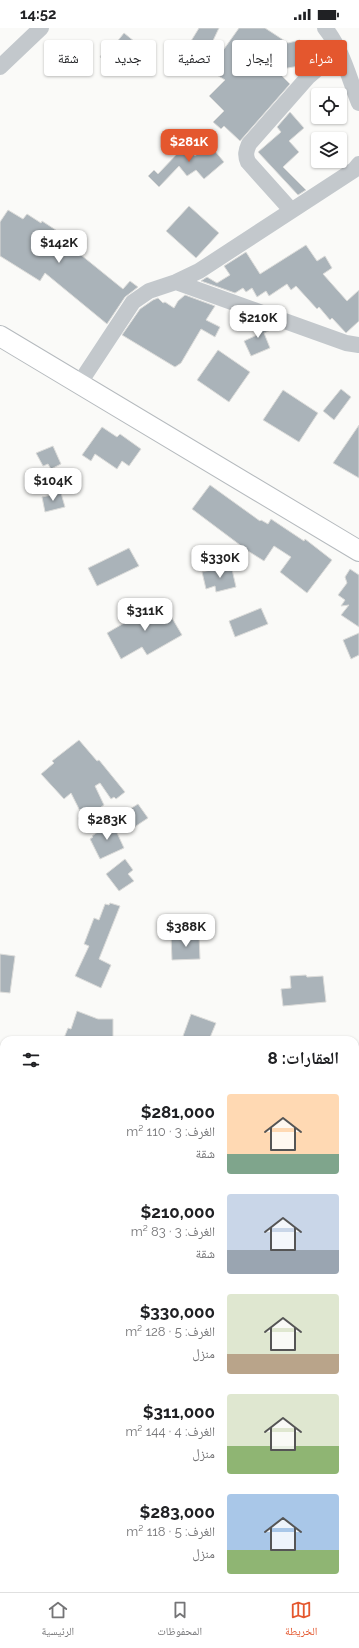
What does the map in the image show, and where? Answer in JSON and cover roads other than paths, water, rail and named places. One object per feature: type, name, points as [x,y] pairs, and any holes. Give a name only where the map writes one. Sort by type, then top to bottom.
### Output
[{"type":"main road","points":[[0,336],[359,551]]},
{"type":"street","points":[[0,67],[41,28]]},
{"type":"street","points":[[347,72],[359,103]]},
{"type":"street","points":[[291,210],[248,162],[245,156],[249,144],[309,76]]},
{"type":"street","points":[[79,384],[133,302],[150,291],[176,282],[199,271],[354,170],[359,164]]},
{"type":"street","points":[[176,282],[346,343],[359,345]]}]
